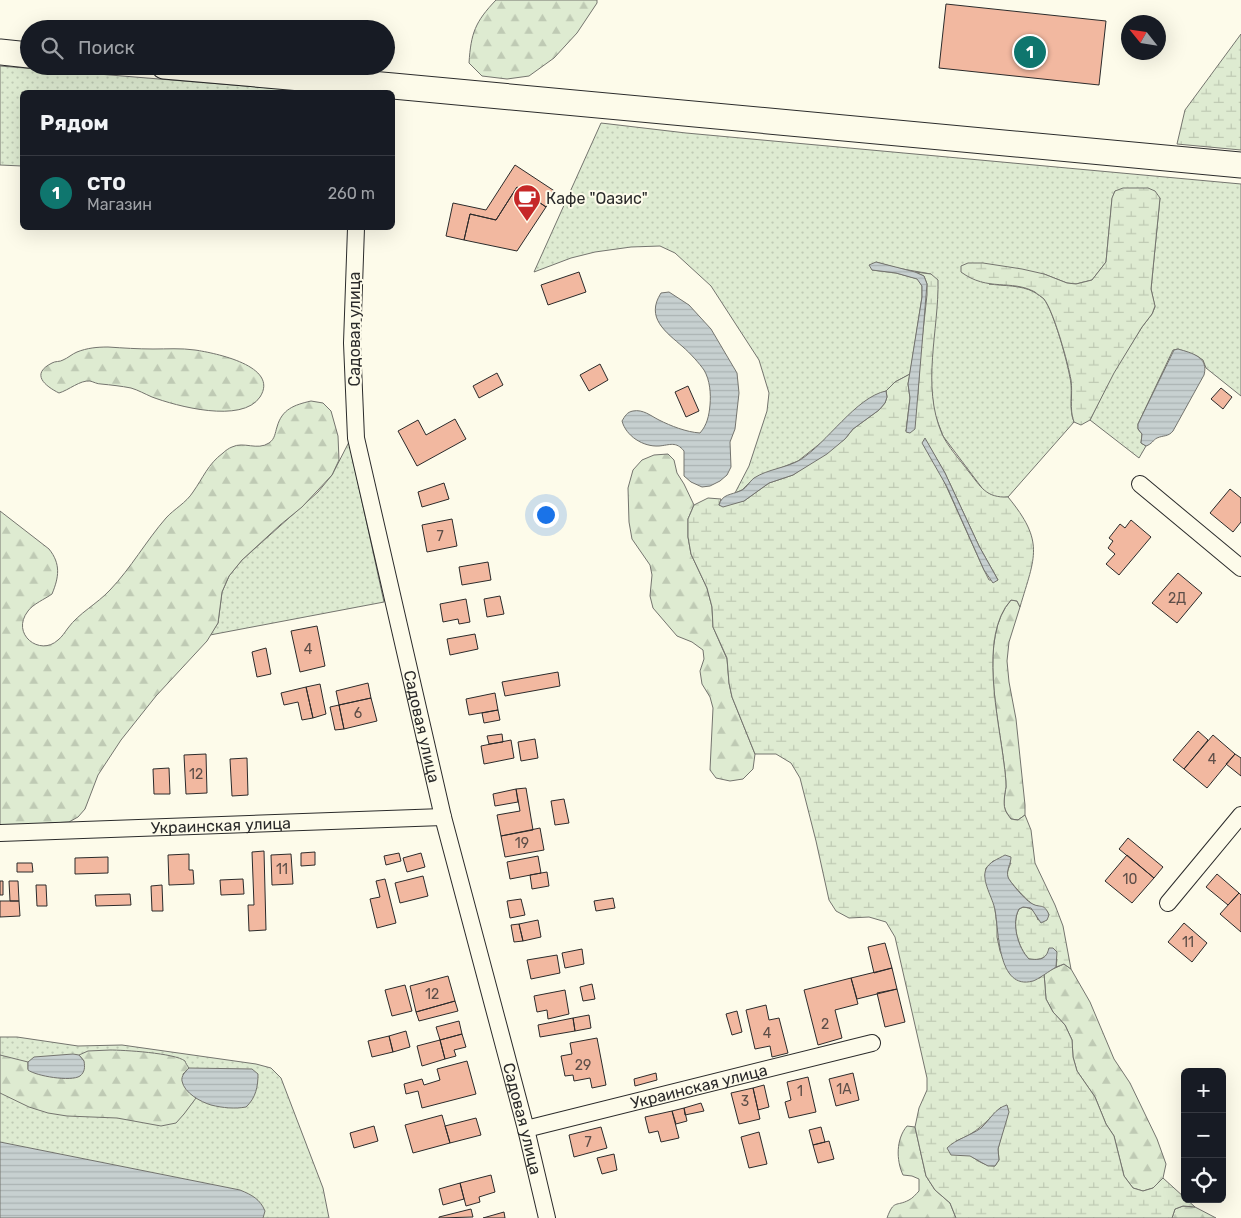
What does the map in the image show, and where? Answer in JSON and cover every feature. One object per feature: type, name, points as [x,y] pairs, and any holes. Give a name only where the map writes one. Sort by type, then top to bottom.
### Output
[{"type":"main road","points":[[0,52],[20,54]]},
{"type":"main road","points":[[253,75],[1241,166]]},
{"type":"street","name":"Садовая улица","points":[[356,230],[352,344],[356,438],[443,817],[526,1130],[547,1218]]},
{"type":"street","points":[[1140,484],[1241,568]]},
{"type":"street","points":[[1168,903],[1241,815]]},
{"type":"street","name":"Украинская улица","points":[[0,833],[443,817]]},
{"type":"street","name":"Украинская улица","points":[[526,1130],[872,1043]]},
{"type":"green space","points":[[496,0],[597,0],[597,3],[577,33],[554,58],[529,76],[507,79],[482,76],[469,63],[475,28]]},
{"type":"green space","points":[[1241,34],[1241,150],[1177,144],[1185,110]]},
{"type":"green space","points":[[0,66],[20,68],[20,75],[110,75],[294,90],[20,90],[20,166],[0,165]]},
{"type":"green space","points":[[601,123],[686,133],[1241,184],[1241,396],[1206,368],[1203,360],[1178,349],[1173,350],[1138,424],[1138,429],[1142,434],[1141,443],[1146,446],[1139,458],[1090,420],[1113,373],[1155,307],[1151,289],[1160,198],[1115,191],[1112,199],[1106,262],[1092,280],[1076,284],[1067,283],[1044,274],[989,284],[1024,288],[1044,299],[1052,315],[1060,340],[1071,384],[1071,408],[1074,422],[1008,497],[998,498],[985,492],[943,436],[934,412],[931,384],[931,274],[876,262],[872,270],[896,273],[918,279],[922,286],[910,374],[895,382],[886,391],[869,399],[844,420],[827,438],[798,461],[753,479],[742,490],[735,493],[749,466],[767,411],[769,393],[759,360],[711,286],[675,253],[660,246],[631,247],[595,252],[571,258],[534,272]]},
{"type":"green space","points":[[1123,188],[1148,188],[1155,191],[1160,198],[1151,289],[1155,306],[1152,314],[1114,373],[1090,420],[1081,425],[1074,422],[1071,407],[1071,385],[1064,350],[1044,299],[1026,288],[981,282],[961,272],[961,266],[968,263],[983,263],[1022,269],[1076,284],[1092,280],[1106,262],[1112,198],[1115,191]]},
{"type":"green space","points":[[915,272],[931,274],[938,280],[932,377],[936,415],[942,434],[951,449],[981,487],[994,496],[1008,497],[1028,526],[1034,550],[1030,575],[1020,607],[1017,601],[1011,600],[1001,616],[995,635],[993,679],[1005,775],[1004,804],[1006,812],[1011,819],[1018,820],[1025,815],[1031,830],[1035,863],[1063,926],[1071,969],[1064,964],[1056,967],[1057,959],[1047,955],[1041,959],[1034,960],[1029,959],[1025,954],[1019,942],[1016,929],[1019,909],[1023,907],[1031,909],[1038,920],[1049,915],[1048,912],[1029,901],[1008,878],[1007,874],[1011,863],[993,861],[986,868],[985,876],[994,901],[1000,951],[1010,974],[1040,978],[1044,973],[1046,999],[1053,1012],[1065,1025],[1072,1040],[1073,1057],[1077,1071],[1095,1097],[1106,1124],[1114,1136],[1124,1176],[1133,1188],[1143,1191],[1153,1188],[1163,1178],[1181,1194],[1181,1203],[1191,1203],[1195,1207],[1183,1206],[1175,1209],[1172,1218],[956,1218],[950,1203],[935,1190],[926,1176],[915,1127],[919,1108],[927,1090],[927,1078],[895,937],[886,922],[869,917],[849,918],[836,911],[829,900],[800,778],[791,763],[776,754],[755,754],[732,697],[727,658],[713,627],[712,607],[707,588],[691,554],[688,537],[688,519],[694,505],[708,498],[721,499],[719,505],[744,501],[769,483],[793,475],[845,439],[853,429],[879,410],[885,403],[886,391],[895,382],[910,374],[908,384],[910,398],[906,431],[918,394],[927,284],[924,276]],"holes":[[[925,439],[945,473],[979,546],[998,580],[989,580]],[[1001,1107],[1002,1133],[998,1149],[999,1160],[995,1166],[984,1164],[973,1158],[956,1141],[975,1131]]]},
{"type":"green space","points":[[108,347],[185,349],[216,354],[230,358],[253,369],[261,377],[264,386],[260,397],[251,405],[239,410],[224,411],[176,405],[131,388],[90,381],[82,382],[59,393],[42,380],[42,371],[53,362],[62,361],[75,353],[85,350]]},
{"type":"green space","points":[[311,401],[323,403],[331,411],[338,436],[339,460],[332,475],[302,507],[242,560],[229,576],[222,592],[218,623],[207,641],[156,696],[121,740],[98,775],[85,809],[78,817],[69,822],[0,826],[0,511],[49,549],[56,560],[58,571],[52,594],[30,608],[23,620],[25,635],[30,640],[43,646],[51,645],[59,639],[77,618],[118,582],[166,518],[190,496],[218,457],[237,445],[260,446],[269,443],[274,438],[279,421],[285,412],[294,406]]},
{"type":"green space","points":[[349,442],[384,602],[210,635],[218,623],[222,592],[229,576],[242,560],[318,492],[332,475]]},
{"type":"green space","points":[[668,454],[674,460],[677,473],[694,505],[688,519],[688,537],[691,554],[707,588],[712,607],[713,627],[727,659],[732,697],[755,754],[753,769],[743,779],[730,781],[716,778],[710,770],[713,708],[710,697],[702,684],[700,671],[704,659],[703,650],[692,642],[677,636],[653,608],[650,596],[652,575],[650,565],[632,539],[629,522],[628,488],[633,470],[642,460],[654,455]]},
{"type":"green space","points":[[1011,600],[1017,601],[1020,607],[1009,642],[1007,661],[1016,719],[1025,805],[1025,815],[1018,820],[1011,819],[1004,807],[1005,775],[993,679],[995,635],[1001,616]]},
{"type":"green space","points":[[1064,964],[1071,969],[1090,1002],[1114,1059],[1130,1083],[1157,1139],[1166,1164],[1163,1178],[1153,1188],[1143,1191],[1133,1188],[1124,1176],[1114,1136],[1106,1124],[1095,1097],[1077,1071],[1073,1057],[1072,1040],[1065,1025],[1053,1012],[1046,999],[1044,973]]},
{"type":"green space","points":[[0,1037],[17,1037],[78,1046],[122,1045],[256,1064],[271,1068],[281,1078],[323,1188],[329,1218],[0,1218]]},
{"type":"green space","points":[[110,1050],[160,1054],[185,1061],[189,1068],[183,1074],[187,1090],[196,1098],[176,1123],[161,1126],[117,1118],[67,1116],[48,1113],[29,1107],[0,1093],[0,1055],[28,1062],[28,1069],[84,1061],[79,1055],[88,1051]]},
{"type":"green space","points":[[907,1126],[915,1127],[926,1176],[935,1190],[950,1203],[956,1218],[887,1218],[894,1206],[910,1199],[919,1191],[919,1179],[903,1175],[899,1163],[899,1143]]},
{"type":"green space","points":[[1183,1206],[1195,1207],[1216,1218],[1172,1218],[1175,1209]]},
{"type":"shaded area","points":[[876,262],[915,272],[924,276],[927,284],[915,429],[910,433],[906,432],[910,398],[908,384],[922,297],[922,286],[917,279],[896,273],[872,270],[869,265]]},
{"type":"shaded area","points":[[669,292],[689,305],[711,329],[737,373],[739,393],[735,429],[730,442],[731,467],[727,475],[710,486],[702,487],[684,476],[684,451],[681,448],[675,445],[647,445],[636,440],[627,431],[622,421],[629,412],[640,411],[674,426],[700,433],[707,420],[710,409],[710,396],[706,374],[691,355],[664,330],[656,317],[655,310],[661,293]]},
{"type":"shaded area","points":[[1178,349],[1194,354],[1202,360],[1205,369],[1204,375],[1173,431],[1168,435],[1157,438],[1146,446],[1141,443],[1142,434],[1138,429],[1138,424],[1174,350]]},
{"type":"shaded area","points":[[886,391],[885,403],[879,410],[853,429],[845,439],[827,454],[793,475],[769,483],[744,501],[723,507],[719,505],[722,499],[742,490],[759,475],[800,460],[821,443],[864,402]]},
{"type":"shaded area","points":[[925,438],[945,473],[979,546],[998,580],[993,583],[984,570],[947,487],[922,443]]},
{"type":"shaded area","points":[[1005,855],[1011,857],[1008,877],[1011,882],[1034,905],[1045,908],[1049,915],[1047,920],[1041,923],[1031,908],[1023,907],[1019,909],[1017,915],[1017,935],[1022,949],[1029,959],[1044,957],[1049,948],[1053,948],[1057,952],[1056,967],[1033,981],[1021,982],[1012,977],[1006,968],[999,944],[994,905],[986,884],[985,874],[989,864]]},
{"type":"shaded area","points":[[79,1055],[84,1061],[83,1073],[76,1078],[54,1078],[28,1070],[28,1062],[34,1057]]},
{"type":"shaded area","points":[[189,1068],[252,1069],[258,1074],[254,1096],[246,1107],[229,1108],[207,1104],[193,1096],[183,1085],[182,1077]]},
{"type":"shaded area","points":[[1007,1105],[1009,1112],[998,1149],[999,1160],[995,1166],[988,1166],[970,1156],[951,1155],[947,1148],[981,1128],[996,1111]]},
{"type":"shaded area","points":[[0,1142],[240,1190],[261,1203],[265,1211],[263,1218],[0,1218]]},
{"type":"building","points":[[946,4],[1106,21],[1099,85],[939,68]]},
{"type":"building","points":[[515,165],[556,192],[546,207],[517,187],[496,220],[470,214],[464,240],[446,236],[453,203],[486,210]]},
{"type":"building","points":[[517,187],[546,207],[517,251],[464,240],[470,214],[496,220]]},
{"type":"building","points":[[579,272],[586,292],[548,305],[541,285]]},
{"type":"building","points":[[600,364],[608,380],[589,391],[580,375]]},
{"type":"building","points":[[497,373],[503,385],[479,398],[473,386]]},
{"type":"building","points":[[688,386],[699,411],[686,417],[675,392]]},
{"type":"building","points":[[1221,388],[1232,397],[1223,409],[1211,399]]},
{"type":"building","points":[[455,419],[466,439],[417,466],[398,431],[418,420],[426,435]]},
{"type":"building","points":[[444,483],[449,499],[422,507],[418,492]]},
{"type":"building","points":[[1230,489],[1241,498],[1241,522],[1233,532],[1210,513]]},
{"type":"building","points":[[452,519],[457,546],[427,552],[422,525]]},
{"type":"building","points":[[1131,520],[1151,537],[1119,575],[1106,564],[1115,554],[1108,548],[1113,541],[1109,538],[1120,524],[1125,528]]},
{"type":"building","points":[[488,562],[491,580],[462,585],[459,567]]},
{"type":"building","points":[[1178,573],[1202,593],[1177,623],[1152,603]]},
{"type":"building","points":[[500,596],[504,614],[487,617],[484,599]]},
{"type":"building","points":[[466,599],[470,622],[459,624],[458,619],[443,622],[440,604]]},
{"type":"building","points":[[317,626],[325,666],[300,672],[291,631]]},
{"type":"building","points":[[475,634],[478,649],[450,655],[447,639]]},
{"type":"building","points":[[266,648],[271,674],[257,677],[252,652]]},
{"type":"building","points":[[558,672],[560,686],[505,696],[502,682]]},
{"type":"building","points":[[368,683],[371,698],[339,705],[336,691]]},
{"type":"building","points":[[320,684],[326,714],[313,718],[306,687]]},
{"type":"building","points":[[306,687],[313,718],[302,720],[298,702],[284,705],[281,693]]},
{"type":"building","points":[[495,693],[498,710],[469,715],[466,699]]},
{"type":"building","points":[[371,698],[377,721],[344,729],[339,705]]},
{"type":"building","points":[[339,705],[344,729],[335,730],[330,707]]},
{"type":"building","points":[[498,710],[500,720],[484,723],[482,713]]},
{"type":"building","points":[[1198,731],[1208,740],[1184,769],[1173,760]]},
{"type":"building","points":[[502,734],[503,742],[489,744],[487,736]]},
{"type":"building","points":[[1213,735],[1235,754],[1207,788],[1184,769]]},
{"type":"building","points":[[535,739],[538,758],[521,761],[518,742]]},
{"type":"building","points":[[511,740],[514,758],[484,764],[481,746]]},
{"type":"building","points":[[206,754],[207,793],[186,794],[184,755]]},
{"type":"building","points":[[1235,754],[1241,758],[1241,776],[1226,764]]},
{"type":"building","points":[[247,758],[248,795],[232,796],[230,759]]},
{"type":"building","points":[[169,768],[170,794],[154,794],[153,769]]},
{"type":"building","points":[[526,788],[533,830],[501,836],[497,815],[520,811],[516,789]]},
{"type":"building","points":[[516,789],[518,802],[495,806],[493,794]]},
{"type":"building","points":[[564,799],[569,823],[555,825],[551,801]]},
{"type":"building","points":[[540,828],[544,850],[505,857],[501,836]]},
{"type":"building","points":[[1128,838],[1163,867],[1154,878],[1119,849]]},
{"type":"building","points":[[264,851],[266,930],[249,931],[248,905],[254,905],[252,852]]},
{"type":"building","points":[[315,852],[315,865],[301,866],[301,853]]},
{"type":"building","points":[[399,853],[401,861],[386,865],[384,856]]},
{"type":"building","points":[[421,853],[425,867],[407,872],[403,858]]},
{"type":"building","points":[[189,854],[189,870],[193,870],[194,884],[169,885],[168,855]]},
{"type":"building","points":[[291,854],[293,884],[272,885],[271,855]]},
{"type":"building","points":[[1127,855],[1154,878],[1132,903],[1105,881]]},
{"type":"building","points":[[538,856],[541,873],[510,879],[507,862]]},
{"type":"building","points":[[108,857],[108,873],[75,874],[75,858]]},
{"type":"building","points":[[17,863],[32,863],[33,872],[17,872]]},
{"type":"building","points":[[547,872],[549,886],[532,889],[530,875]]},
{"type":"building","points":[[1217,874],[1239,893],[1228,905],[1206,887]]},
{"type":"building","points":[[423,876],[428,896],[400,903],[395,883]]},
{"type":"building","points":[[243,879],[244,894],[221,895],[220,880]]},
{"type":"building","points":[[385,879],[396,923],[377,928],[370,899],[380,897],[376,881]]},
{"type":"building","points":[[0,881],[3,881],[3,895],[0,895]]},
{"type":"building","points":[[9,881],[18,881],[19,901],[10,901]]},
{"type":"building","points":[[36,885],[46,885],[47,906],[37,906]]},
{"type":"building","points":[[162,885],[163,911],[152,911],[151,886]]},
{"type":"building","points":[[1239,893],[1241,895],[1241,932],[1220,914]]},
{"type":"building","points":[[130,894],[131,905],[96,906],[95,895]]},
{"type":"building","points":[[613,898],[615,908],[596,911],[594,901]]},
{"type":"building","points":[[521,899],[525,915],[510,918],[507,901]]},
{"type":"building","points":[[0,901],[19,901],[20,916],[0,917]]},
{"type":"building","points":[[538,920],[541,937],[523,941],[519,924]]},
{"type":"building","points":[[1184,923],[1207,943],[1192,962],[1168,942]]},
{"type":"building","points":[[519,924],[523,941],[514,942],[511,925]]},
{"type":"building","points":[[885,943],[892,968],[874,973],[868,947]]},
{"type":"building","points":[[582,949],[584,964],[565,968],[562,953]]},
{"type":"building","points":[[557,955],[560,973],[531,979],[527,960]]},
{"type":"building","points":[[892,968],[897,989],[857,999],[851,978]]},
{"type":"building","points":[[448,976],[455,1001],[416,1012],[410,986]]},
{"type":"building","points":[[851,978],[858,1004],[835,1010],[842,1038],[818,1045],[804,990]]},
{"type":"building","points":[[592,984],[595,999],[583,1001],[580,987]]},
{"type":"building","points":[[405,985],[412,1011],[392,1016],[385,990]]},
{"type":"building","points":[[897,989],[905,1022],[885,1027],[877,993]]},
{"type":"building","points":[[565,990],[569,1014],[548,1019],[547,1010],[537,1012],[534,996]]},
{"type":"building","points":[[455,1001],[458,1011],[419,1021],[416,1012]]},
{"type":"building","points":[[766,1005],[769,1020],[779,1018],[788,1053],[772,1057],[770,1046],[755,1049],[746,1010]]},
{"type":"building","points":[[737,1011],[742,1032],[732,1035],[726,1014]]},
{"type":"building","points":[[589,1015],[591,1028],[575,1031],[573,1018]]},
{"type":"building","points":[[573,1018],[575,1031],[540,1037],[538,1025]]},
{"type":"building","points":[[459,1021],[462,1034],[440,1040],[436,1027]]},
{"type":"building","points":[[406,1031],[410,1047],[393,1052],[389,1036]]},
{"type":"building","points":[[462,1034],[466,1047],[454,1050],[456,1056],[445,1059],[440,1040]]},
{"type":"building","points":[[389,1036],[393,1052],[372,1057],[368,1041]]},
{"type":"building","points":[[597,1038],[606,1085],[592,1088],[590,1078],[574,1081],[573,1075],[565,1076],[561,1056],[572,1054],[570,1043]]},
{"type":"building","points":[[440,1040],[445,1059],[422,1066],[417,1046]]},
{"type":"building","points":[[467,1061],[476,1094],[422,1108],[418,1091],[406,1094],[404,1084],[422,1079],[424,1085],[440,1080],[437,1069]]},
{"type":"building","points":[[656,1073],[657,1080],[635,1086],[634,1079]]},
{"type":"building","points":[[853,1073],[859,1100],[836,1106],[829,1079]]},
{"type":"building","points":[[808,1077],[816,1112],[789,1118],[785,1102],[791,1100],[787,1082]]},
{"type":"building","points":[[764,1085],[769,1107],[758,1110],[753,1088]]},
{"type":"building","points":[[753,1088],[760,1119],[739,1124],[731,1093]]},
{"type":"building","points":[[701,1103],[704,1111],[685,1115],[684,1108]]},
{"type":"building","points":[[684,1108],[687,1121],[676,1124],[672,1111]]},
{"type":"building","points":[[672,1111],[679,1138],[661,1142],[658,1131],[649,1133],[645,1117]]},
{"type":"building","points":[[442,1115],[450,1143],[413,1153],[405,1125]]},
{"type":"building","points":[[476,1118],[481,1135],[450,1143],[445,1126]]},
{"type":"building","points":[[374,1126],[378,1141],[354,1148],[350,1133]]},
{"type":"building","points":[[601,1127],[607,1148],[574,1157],[569,1135]]},
{"type":"building","points":[[821,1127],[825,1142],[813,1145],[809,1130]]},
{"type":"building","points":[[759,1132],[767,1164],[749,1168],[741,1137]]},
{"type":"building","points":[[829,1141],[834,1159],[818,1163],[813,1145]]},
{"type":"building","points":[[614,1154],[617,1170],[602,1174],[597,1158]]},
{"type":"building","points":[[491,1175],[495,1192],[479,1197],[480,1202],[466,1206],[460,1183]]},
{"type":"building","points":[[460,1183],[464,1199],[443,1205],[439,1189]]},
{"type":"building","points":[[471,1209],[473,1217],[439,1218],[439,1217]]},
{"type":"building","points":[[504,1212],[505,1218],[483,1218]]},
{"type":"place","name":"СТО","points":[[1030,52]]},
{"type":"place","name":"Кафе \"Оазис\"","points":[[527,222]]}]
